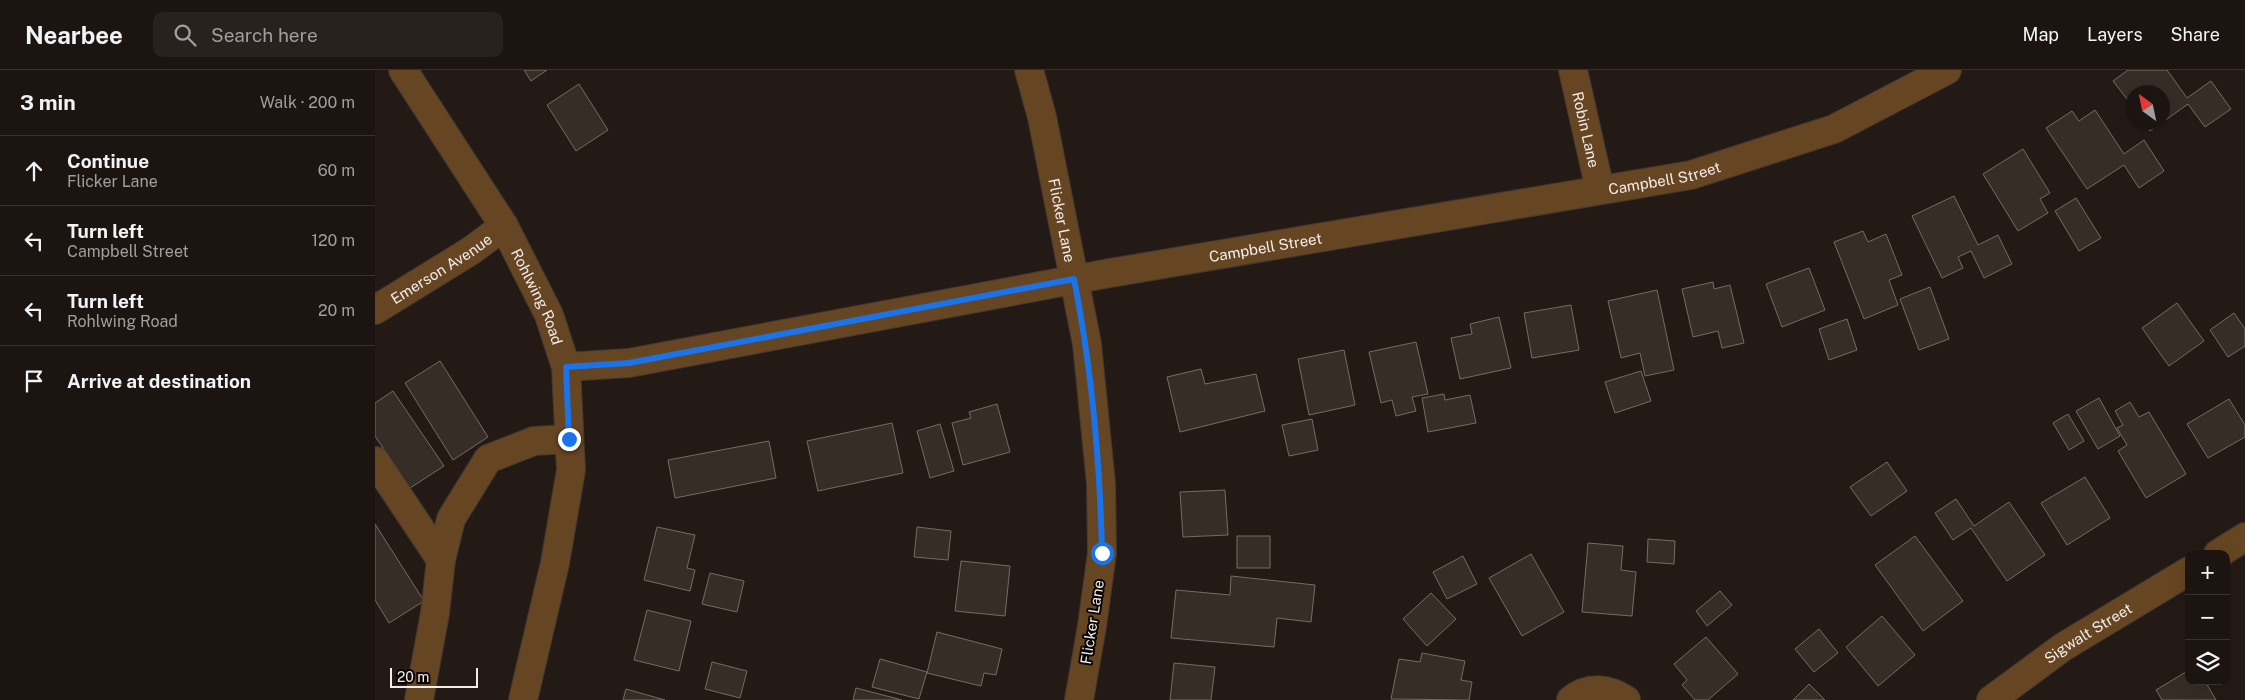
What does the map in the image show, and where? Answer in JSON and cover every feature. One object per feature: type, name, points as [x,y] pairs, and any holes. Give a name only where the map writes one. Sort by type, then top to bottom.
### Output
[{"type":"street","name":"Rohlwing Road","points":[[403,70],[504,226],[549,314],[566,367],[571,470],[555,563],[523,700]]},
{"type":"street","name":"Flicker Lane","points":[[1029,70],[1043,117],[1087,344],[1101,484],[1102,553],[1079,700]]},
{"type":"street","name":"Robin Lane","points":[[1573,70],[1599,190]]},
{"type":"street","name":"Campbell Street","points":[[566,367],[629,363],[1074,279],[1691,175],[1834,130],[1947,70]]},
{"type":"street","name":"Emerson Avenue","points":[[375,310],[472,250],[504,226]]},
{"type":"street","points":[[419,700],[435,613],[441,560],[451,519],[488,459],[534,441],[569,439]]},
{"type":"street","points":[[375,461],[441,560]]},
{"type":"street","points":[[2224,550],[2245,537]]},
{"type":"street","name":"Sigwalt Street","points":[[1991,700],[2063,647],[2185,573]]},
{"type":"street","points":[[1571,700],[1592,690],[1606,690],[1626,700]]},
{"type":"building","points":[[524,70],[547,70],[531,81]]},
{"type":"building","points":[[2128,70],[2167,70],[2187,98],[2211,81],[2231,109],[2205,127],[2188,104],[2170,117],[2170,85],[2125,85],[2125,97],[2113,81]]},
{"type":"building","points":[[579,84],[608,130],[576,151],[547,105]]},
{"type":"building","points":[[2095,110],[2124,154],[2144,140],[2164,171],[2139,188],[2124,165],[2087,189],[2046,128],[2072,111],[2079,121]]},
{"type":"building","points":[[2023,149],[2050,193],[2040,199],[2048,213],[2018,231],[1983,174]]},
{"type":"building","points":[[1954,196],[1978,245],[1998,235],[2012,264],[1984,278],[1971,251],[1958,257],[1963,268],[1942,278],[1912,216]]},
{"type":"building","points":[[2076,198],[2101,238],[2079,251],[2055,211]]},
{"type":"building","points":[[1863,231],[1868,242],[1886,234],[1902,275],[1889,280],[1898,305],[1864,319],[1834,242]]},
{"type":"building","points":[[1809,268],[1825,310],[1782,327],[1766,284]]},
{"type":"building","points":[[1713,282],[1714,289],[1730,285],[1744,343],[1722,348],[1718,331],[1693,337],[1682,289]]},
{"type":"building","points":[[1930,287],[1949,339],[1919,350],[1900,299]]},
{"type":"building","points":[[1657,290],[1674,370],[1645,376],[1640,353],[1621,358],[1608,301]]},
{"type":"building","points":[[2177,303],[2204,341],[2169,366],[2142,328]]},
{"type":"building","points":[[1571,305],[1579,350],[1532,358],[1524,313]]},
{"type":"building","points":[[2234,313],[2245,329],[2245,346],[2228,357],[2210,330]]},
{"type":"building","points":[[1499,317],[1511,368],[1460,379],[1451,338],[1472,334],[1470,324]]},
{"type":"building","points":[[1847,319],[1857,350],[1829,360],[1819,329]]},
{"type":"building","points":[[1416,342],[1428,394],[1412,397],[1416,411],[1396,416],[1392,400],[1381,403],[1369,352]]},
{"type":"building","points":[[1344,350],[1355,405],[1309,415],[1298,359]]},
{"type":"building","points":[[440,361],[488,437],[453,460],[405,383]]},
{"type":"building","points":[[1201,369],[1205,384],[1256,374],[1265,411],[1180,432],[1167,377]]},
{"type":"building","points":[[1641,371],[1651,401],[1615,413],[1605,382]]},
{"type":"building","points":[[393,391],[444,466],[410,488],[375,436],[375,403]]},
{"type":"building","points":[[1444,394],[1445,400],[1470,395],[1476,423],[1428,432],[1422,398]]},
{"type":"building","points":[[2099,398],[2120,436],[2098,449],[2076,411]]},
{"type":"building","points":[[2229,399],[2245,425],[2245,437],[2208,458],[2187,424]]},
{"type":"building","points":[[2130,402],[2139,417],[2149,412],[2186,474],[2146,498],[2118,451],[2127,445],[2117,428],[2123,425],[2115,411]]},
{"type":"building","points":[[997,404],[1010,452],[963,465],[952,423],[971,418],[969,412]]},
{"type":"building","points":[[2068,414],[2084,441],[2069,450],[2053,423]]},
{"type":"building","points":[[1312,419],[1318,450],[1289,456],[1282,425]]},
{"type":"building","points":[[892,423],[903,473],[818,491],[807,441]]},
{"type":"building","points":[[940,424],[954,471],[930,478],[917,431]]},
{"type":"building","points":[[769,441],[776,478],[675,498],[668,460]]},
{"type":"building","points":[[1887,462],[1907,491],[1871,516],[1850,487]]},
{"type":"building","points":[[2085,477],[2110,518],[2067,545],[2041,503]]},
{"type":"building","points":[[1225,490],[1228,535],[1183,537],[1180,492]]},
{"type":"building","points":[[1956,499],[1974,526],[2009,502],[2045,555],[2007,581],[1971,528],[1953,540],[1935,513]]},
{"type":"building","points":[[375,524],[424,601],[389,623],[375,600]]},
{"type":"building","points":[[657,527],[695,535],[687,568],[695,570],[690,591],[644,580]]},
{"type":"building","points":[[917,527],[951,531],[948,560],[914,557]]},
{"type":"building","points":[[1237,536],[1270,536],[1270,568],[1237,568]]},
{"type":"building","points":[[1915,536],[1963,601],[1923,631],[1875,565]]},
{"type":"building","points":[[1648,539],[1675,541],[1674,564],[1647,562]]},
{"type":"building","points":[[1588,543],[1623,546],[1621,570],[1636,572],[1632,616],[1582,612]]},
{"type":"building","points":[[1531,554],[1564,612],[1522,636],[1489,578]]},
{"type":"building","points":[[1463,556],[1477,584],[1447,599],[1433,572]]},
{"type":"building","points":[[961,561],[1010,566],[1005,616],[955,611]]},
{"type":"building","points":[[710,573],[744,581],[737,612],[702,604]]},
{"type":"building","points":[[1231,576],[1315,585],[1311,622],[1277,618],[1274,647],[1171,638],[1176,590],[1230,595]]},
{"type":"building","points":[[1720,591],[1732,605],[1707,626],[1696,611]]},
{"type":"building","points":[[1431,593],[1456,619],[1427,646],[1403,619]]},
{"type":"building","points":[[647,610],[691,621],[679,671],[634,660]]},
{"type":"building","points":[[1882,616],[1915,655],[1878,686],[1846,647]]},
{"type":"building","points":[[1819,629],[1838,653],[1814,672],[1795,649]]},
{"type":"building","points":[[937,632],[1002,649],[996,675],[984,673],[981,686],[927,673]]},
{"type":"building","points":[[1706,637],[1738,674],[1708,700],[1695,700],[1682,685],[1687,680],[1674,664]]},
{"type":"building","points":[[1422,653],[1465,661],[1461,680],[1472,682],[1469,700],[1391,699],[1399,659],[1420,662]]},
{"type":"building","points":[[880,659],[927,672],[919,699],[872,687]]},
{"type":"building","points":[[712,662],[747,671],[740,698],[705,689]]},
{"type":"building","points":[[1174,663],[1215,667],[1211,700],[1170,700]]},
{"type":"building","points":[[2185,672],[2185,685],[2207,685],[2216,700],[2162,700],[2156,690]]},
{"type":"building","points":[[1809,684],[1825,700],[1793,700]]},
{"type":"building","points":[[856,688],[902,700],[853,700]]},
{"type":"building","points":[[626,689],[665,700],[623,700]]},
{"type":"route","points":[[569,439],[566,367],[629,363],[1074,279],[1087,344],[1096,430],[1101,484],[1102,553]]}]
